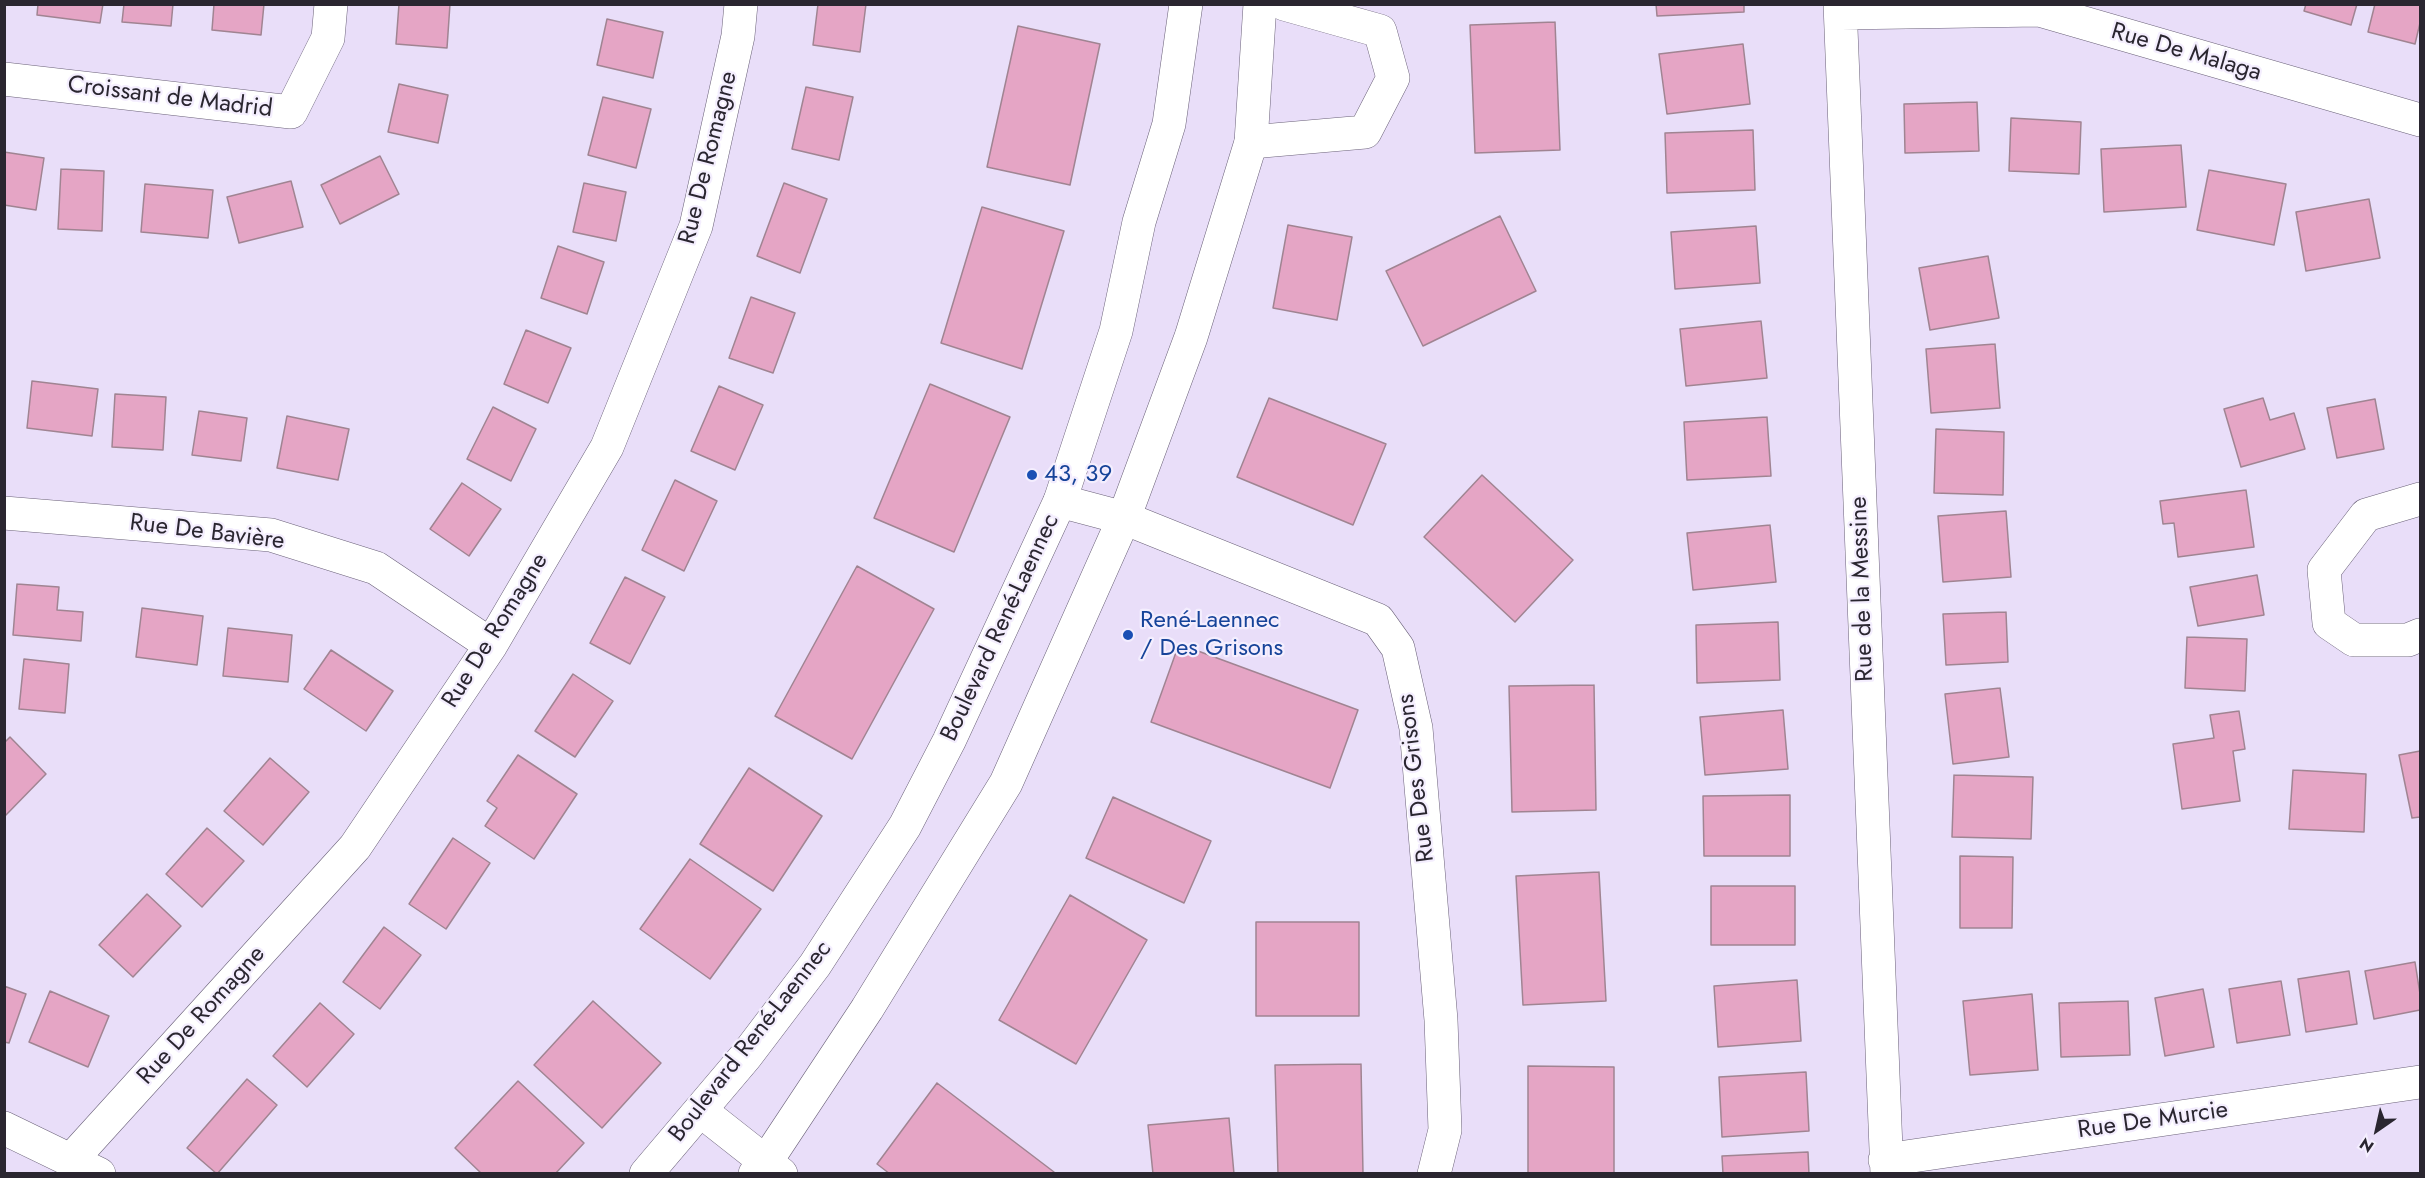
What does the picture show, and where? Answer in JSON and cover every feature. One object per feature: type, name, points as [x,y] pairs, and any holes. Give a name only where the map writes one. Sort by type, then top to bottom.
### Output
[{"type":"street","name":"Croissant de Madrid","points":[[4,79],[291,112],[328,38],[331,4]]},
{"type":"street","name":"Rue De Romagne","points":[[85,1166],[355,847],[491,645],[607,447],[696,226],[738,36],[741,4]]},
{"type":"street","name":"Boulevard René-Laennec","points":[[646,1173],[746,1056],[815,965],[905,826],[950,741],[1060,501],[1116,331],[1139,222],[1168,124],[1186,4]]},
{"type":"street","points":[[700,1111],[768,1169],[1006,783],[1124,518],[1191,337],[1251,142],[1260,4]]},
{"type":"street","points":[[1251,142],[1365,132],[1393,78],[1380,31],[1284,4]]},
{"type":"street","name":"Rue De Malaga","points":[[1840,9],[2039,10],[2421,120]]},
{"type":"street","name":"Rue de la Messine","points":[[1840,9],[1886,1167]]},
{"type":"street","points":[[2421,500],[2366,515],[2324,570],[2329,623],[2354,640],[2408,640],[2421,635]]},
{"type":"street","name":"Rue Des Grisons","points":[[1060,501],[1124,518],[1378,620],[1398,648],[1416,728],[1441,1020],[1445,1130],[1434,1173]]},
{"type":"street","name":"Rue De Bavière","points":[[4,513],[271,535],[376,568],[491,645]]},
{"type":"street","name":"Rue De Murcie","points":[[1886,1167],[2421,1082]]},
{"type":"street","points":[[4,1128],[85,1166]]},
{"type":"building","points":[[38,4],[103,4],[100,23],[37,15]]},
{"type":"building","points":[[124,4],[173,4],[171,26],[122,22]]},
{"type":"building","points":[[214,4],[264,4],[261,35],[212,30]]},
{"type":"building","points":[[399,4],[450,4],[447,48],[396,44]]},
{"type":"building","points":[[818,4],[866,4],[860,52],[813,45]]},
{"type":"building","points":[[1656,4],[1744,4],[1744,12],[1657,16]]},
{"type":"building","points":[[2306,4],[2357,4],[2351,25],[2304,11]]},
{"type":"building","points":[[2375,4],[2420,4],[2420,23],[2415,44],[2368,32]]},
{"type":"building","points":[[607,19],[663,32],[653,78],[597,65]]},
{"type":"building","points":[[1555,22],[1560,150],[1475,153],[1470,25]]},
{"type":"building","points":[[1018,26],[1100,44],[1070,185],[987,167]]},
{"type":"building","points":[[1743,44],[1750,104],[1667,114],[1659,54]]},
{"type":"building","points":[[399,84],[448,95],[438,143],[388,132]]},
{"type":"building","points":[[806,87],[853,97],[839,160],[792,149]]},
{"type":"building","points":[[603,97],[651,109],[636,168],[588,155]]},
{"type":"building","points":[[1977,102],[1979,151],[1905,153],[1904,104]]},
{"type":"building","points":[[2011,118],[2081,122],[2079,174],[2009,171]]},
{"type":"building","points":[[1753,130],[1755,190],[1667,193],[1665,133]]},
{"type":"building","points":[[2181,145],[2186,207],[2104,212],[2101,149]]},
{"type":"building","points":[[4,152],[44,158],[36,210],[4,205]]},
{"type":"building","points":[[380,156],[399,194],[340,224],[321,185]]},
{"type":"building","points":[[61,169],[104,171],[102,231],[58,229]]},
{"type":"building","points":[[2209,170],[2286,184],[2274,245],[2197,230]]},
{"type":"building","points":[[291,181],[303,227],[239,243],[227,197]]},
{"type":"building","points":[[584,183],[626,192],[616,241],[573,232]]},
{"type":"building","points":[[784,183],[827,199],[800,273],[757,256]]},
{"type":"building","points":[[145,184],[213,190],[208,238],[141,232]]},
{"type":"building","points":[[2369,199],[2380,258],[2306,271],[2296,212]]},
{"type":"building","points":[[982,207],[1064,231],[1022,369],[941,343]]},
{"type":"building","points":[[1500,216],[1536,291],[1423,346],[1386,271]]},
{"type":"building","points":[[1288,225],[1352,237],[1337,320],[1273,308]]},
{"type":"building","points":[[1756,226],[1760,283],[1675,289],[1671,232]]},
{"type":"building","points":[[558,246],[604,262],[587,314],[541,298]]},
{"type":"building","points":[[1988,256],[1999,318],[1930,330],[1919,268]]},
{"type":"building","points":[[751,297],[795,313],[773,373],[729,358]]},
{"type":"building","points":[[1761,321],[1767,378],[1686,386],[1680,329]]},
{"type":"building","points":[[526,330],[571,348],[548,403],[504,384]]},
{"type":"building","points":[[1995,344],[2000,408],[1931,413],[1926,349]]},
{"type":"building","points":[[32,381],[98,389],[92,436],[27,428]]},
{"type":"building","points":[[930,384],[1010,417],[954,552],[874,518]]},
{"type":"building","points":[[719,386],[763,405],[735,470],[691,451]]},
{"type":"building","points":[[115,394],[166,397],[163,450],[112,447]]},
{"type":"building","points":[[1269,398],[1386,444],[1353,525],[1237,477]]},
{"type":"building","points":[[2263,398],[2270,420],[2294,413],[2305,449],[2241,467],[2224,409]]},
{"type":"building","points":[[2375,399],[2384,449],[2337,458],[2327,408]]},
{"type":"building","points":[[493,407],[536,429],[511,481],[467,459]]},
{"type":"building","points":[[199,411],[247,418],[241,461],[192,455]]},
{"type":"building","points":[[287,416],[349,429],[338,480],[277,468]]},
{"type":"building","points":[[1767,417],[1771,476],[1687,480],[1684,422]]},
{"type":"building","points":[[1936,429],[2004,432],[2003,495],[1934,493]]},
{"type":"building","points":[[1482,475],[1573,560],[1515,622],[1424,537]]},
{"type":"building","points":[[675,480],[717,501],[684,571],[642,550]]},
{"type":"building","points":[[462,483],[501,509],[469,556],[430,529]]},
{"type":"building","points":[[2246,490],[2254,547],[2178,557],[2174,523],[2163,524],[2160,501]]},
{"type":"building","points":[[2006,511],[2011,577],[1943,582],[1938,516]]},
{"type":"building","points":[[1770,525],[1776,582],[1693,590],[1687,533]]},
{"type":"building","points":[[857,566],[934,609],[852,759],[775,716]]},
{"type":"building","points":[[2257,575],[2264,615],[2198,626],[2190,587]]},
{"type":"building","points":[[625,577],[665,597],[630,664],[590,643]]},
{"type":"building","points":[[17,584],[59,587],[57,610],[83,612],[81,641],[13,635]]},
{"type":"building","points":[[142,608],[203,616],[197,665],[136,657]]},
{"type":"building","points":[[2006,612],[2008,662],[1946,665],[1943,614]]},
{"type":"building","points":[[1778,622],[1780,680],[1697,683],[1696,625]]},
{"type":"building","points":[[228,628],[292,635],[288,682],[223,676]]},
{"type":"building","points":[[2187,637],[2247,639],[2245,691],[2185,688]]},
{"type":"building","points":[[1179,644],[1358,710],[1330,788],[1151,722]]},
{"type":"building","points":[[331,650],[393,691],[366,731],[304,689]]},
{"type":"building","points":[[24,659],[69,664],[65,713],[19,709]]},
{"type":"building","points":[[573,674],[613,701],[575,757],[535,731]]},
{"type":"building","points":[[1594,685],[1596,810],[1512,812],[1509,686]]},
{"type":"building","points":[[2000,688],[2009,757],[1953,764],[1945,694]]},
{"type":"building","points":[[1783,710],[1788,769],[1705,775],[1700,717]]},
{"type":"building","points":[[2239,711],[2245,749],[2233,751],[2240,801],[2182,809],[2173,744],[2214,738],[2210,715]]},
{"type":"building","points":[[10,737],[46,774],[5,816],[4,743]]},
{"type":"building","points":[[2420,751],[2420,817],[2412,818],[2399,755]]},
{"type":"building","points":[[518,755],[577,794],[534,859],[485,826],[497,808],[487,801]]},
{"type":"building","points":[[270,758],[309,792],[263,845],[224,811]]},
{"type":"building","points":[[749,768],[822,816],[773,891],[700,844]]},
{"type":"building","points":[[2293,770],[2366,774],[2364,832],[2289,829]]},
{"type":"building","points":[[1954,775],[2033,777],[2031,839],[1952,837]]},
{"type":"building","points":[[1790,795],[1790,856],[1704,856],[1703,796]]},
{"type":"building","points":[[1113,797],[1211,841],[1184,903],[1086,858]]},
{"type":"building","points":[[207,828],[244,861],[202,907],[166,874]]},
{"type":"building","points":[[453,838],[490,863],[446,929],[409,904]]},
{"type":"building","points":[[1960,856],[2013,857],[2012,928],[1960,928]]},
{"type":"building","points":[[690,859],[761,909],[710,979],[640,929]]},
{"type":"building","points":[[1599,872],[1606,1001],[1523,1005],[1516,876]]},
{"type":"building","points":[[1711,886],[1795,886],[1795,945],[1711,945]]},
{"type":"building","points":[[147,894],[181,926],[133,977],[99,945]]},
{"type":"building","points":[[1070,895],[1147,940],[1076,1064],[999,1020]]},
{"type":"building","points":[[1256,922],[1359,922],[1359,1016],[1256,1016]]},
{"type":"building","points":[[384,927],[421,955],[380,1009],[343,982]]},
{"type":"building","points":[[2415,962],[2420,1010],[2374,1019],[2365,971]]},
{"type":"building","points":[[2349,971],[2357,1024],[2306,1032],[2298,979]]},
{"type":"building","points":[[1797,980],[1801,1041],[1718,1047],[1714,986]]},
{"type":"building","points":[[2281,981],[2290,1035],[2237,1043],[2229,989]]},
{"type":"building","points":[[4,986],[26,994],[9,1043],[4,1042]]},
{"type":"building","points":[[2203,989],[2214,1047],[2165,1056],[2155,998]]},
{"type":"building","points":[[50,991],[109,1016],[88,1067],[29,1042]]},
{"type":"building","points":[[2032,994],[2038,1070],[1970,1075],[1963,1001]]},
{"type":"building","points":[[593,1001],[661,1063],[602,1128],[534,1065]]},
{"type":"building","points":[[2128,1001],[2130,1055],[2061,1057],[2059,1003]]},
{"type":"building","points":[[320,1003],[354,1034],[307,1087],[273,1056]]},
{"type":"building","points":[[1361,1064],[1363,1174],[1278,1174],[1275,1065]]},
{"type":"building","points":[[1528,1066],[1614,1067],[1614,1174],[1528,1174]]},
{"type":"building","points":[[1806,1072],[1809,1131],[1722,1137],[1719,1077]]},
{"type":"building","points":[[247,1079],[277,1105],[217,1174],[187,1148]]},
{"type":"building","points":[[518,1081],[584,1143],[555,1174],[482,1174],[455,1148]]},
{"type":"building","points":[[937,1083],[1054,1174],[890,1174],[877,1164]]},
{"type":"building","points":[[1229,1118],[1234,1174],[1153,1174],[1148,1125]]},
{"type":"building","points":[[1808,1152],[1809,1174],[1723,1174],[1722,1156]]},
{"type":"place","name":"43, 39","points":[[1032,475]]},
{"type":"place","name":"René-Laennec / Des Grisons","points":[[1128,635]]}]
